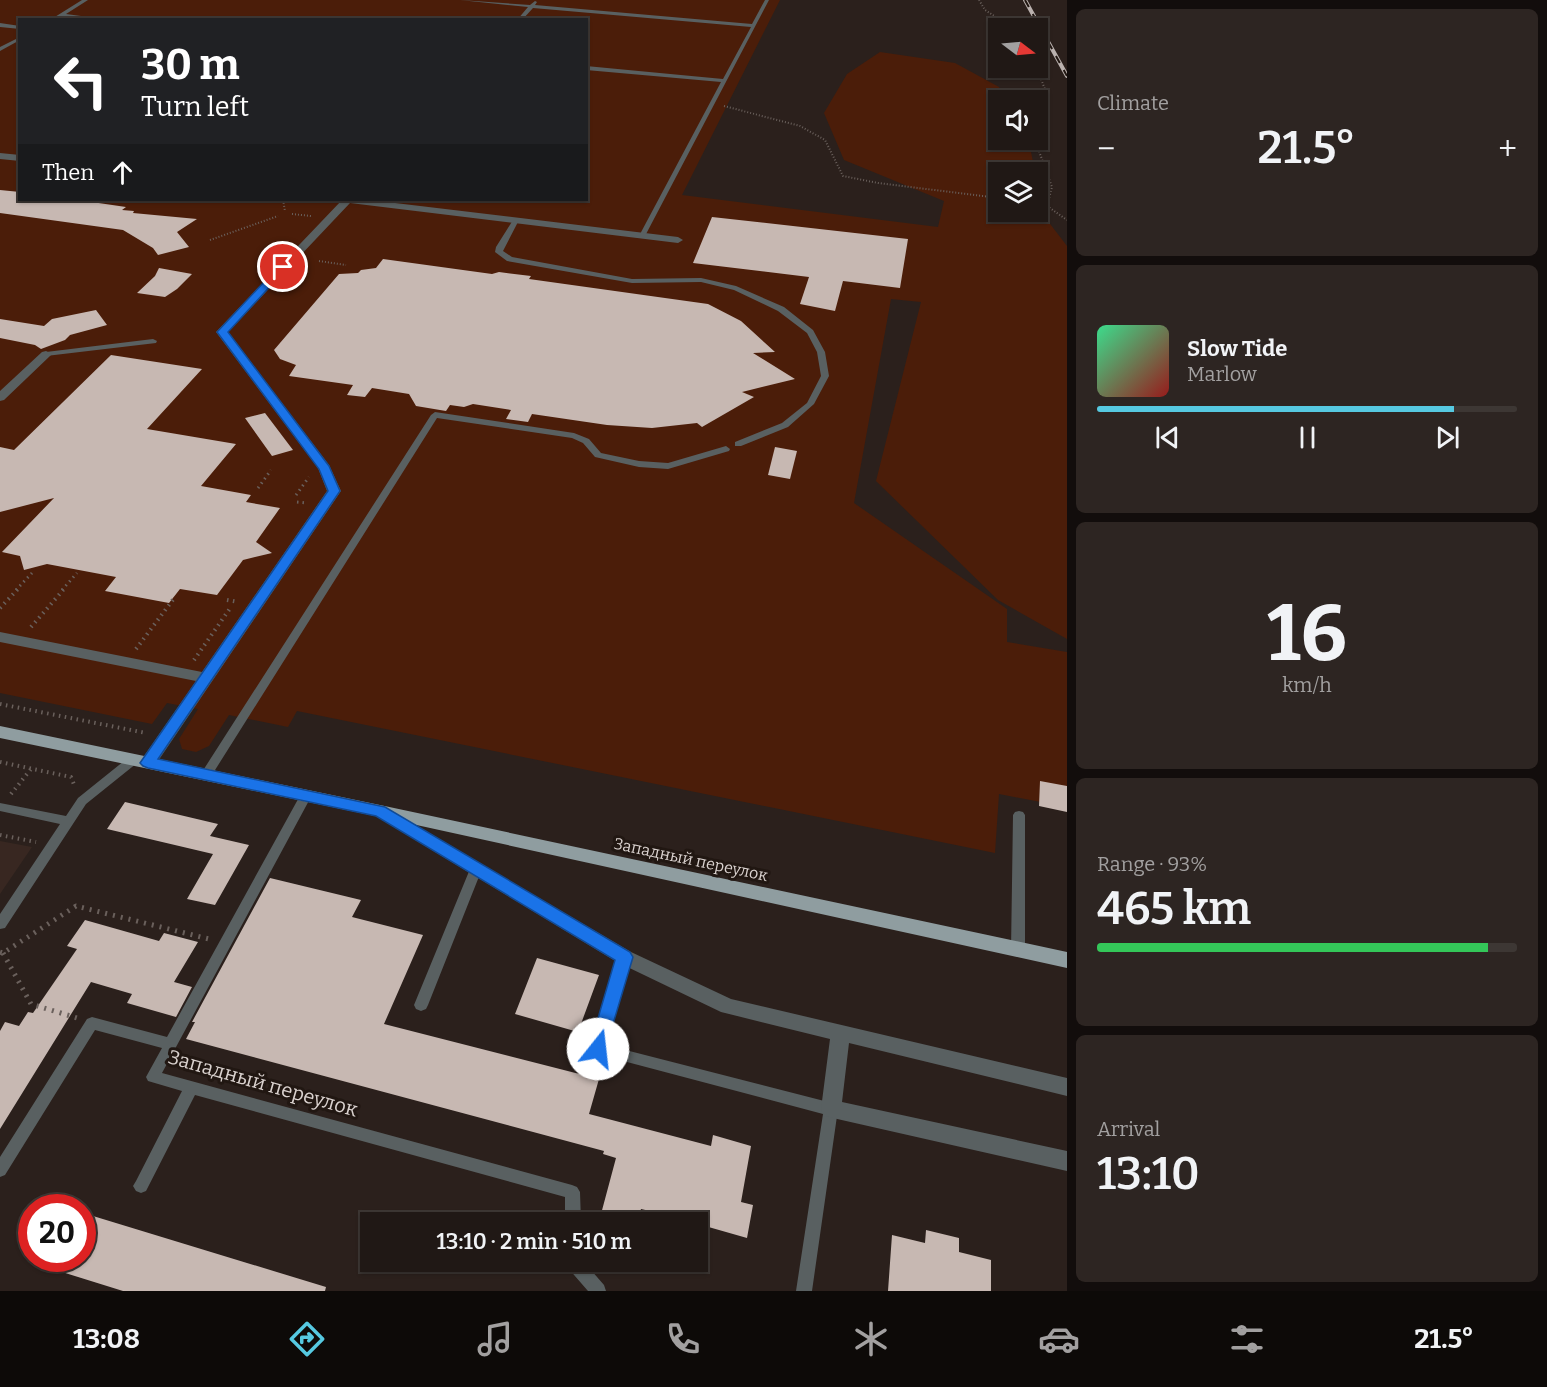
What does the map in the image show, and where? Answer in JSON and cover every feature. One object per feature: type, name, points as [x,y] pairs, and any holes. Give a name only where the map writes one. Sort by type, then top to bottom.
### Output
[{"type":"main road","name":"Западный переулок","points":[[0,732],[306,795],[1067,960]]},
{"type":"street","points":[[0,156],[18,158]]},
{"type":"street","points":[[141,761],[165,737],[334,491],[324,468],[222,332],[348,201]]},
{"type":"street","points":[[357,201],[678,240]]},
{"type":"street","points":[[0,397],[46,354]]},
{"type":"street","points":[[0,637],[206,678]]},
{"type":"street","points":[[380,811],[624,957],[728,1006],[1067,1088]]},
{"type":"street","points":[[840,1034],[831,1109],[1067,1161]]},
{"type":"lane","points":[[55,18],[86,0]]},
{"type":"lane","points":[[462,0],[754,26]]},
{"type":"lane","points":[[521,18],[537,0]]},
{"type":"lane","points":[[642,236],[767,0]]},
{"type":"lane","points":[[60,15],[89,18]]},
{"type":"lane","points":[[0,26],[18,27]]},
{"type":"lane","points":[[0,49],[18,39]]},
{"type":"lane","points":[[588,68],[724,81]]},
{"type":"lane","points":[[516,220],[499,252],[510,259],[632,281],[701,280],[736,288],[781,309],[810,332],[821,352],[825,376],[810,404],[785,425],[738,444]]},
{"type":"lane","points":[[46,354],[153,341]]},
{"type":"lane","points":[[206,775],[435,415],[574,435],[586,441],[598,455],[639,464],[668,466],[726,448]]},
{"type":"lane","points":[[0,924],[82,801],[141,761]]},
{"type":"lane","name":"Западный переулок","points":[[306,795],[153,1077],[572,1192],[573,1212]]},
{"type":"lane","points":[[1,807],[68,820]]},
{"type":"lane","points":[[1018,950],[1019,815]]},
{"type":"lane","points":[[421,1005],[476,868]]},
{"type":"lane","points":[[624,957],[598,1049],[831,1109],[804,1291]]},
{"type":"lane","points":[[0,1170],[92,1023]]},
{"type":"lane","name":"Западный переулок","points":[[92,1023],[171,1044]]},
{"type":"lane","points":[[141,1186],[191,1088]]},
{"type":"lane","points":[[582,1272],[598,1291]]},
{"type":"path","points":[[979,0],[985,10],[997,18]]},
{"type":"path","points":[[713,103],[800,126],[825,140],[843,176],[878,183],[988,197]]},
{"type":"path","points":[[1048,176],[1052,187],[1048,202]]},
{"type":"path","points":[[283,201],[285,211]]},
{"type":"path","points":[[1048,207],[1067,220]]},
{"type":"path","points":[[210,240],[278,216]]},
{"type":"path","points":[[319,261],[346,265]]},
{"type":"path","points":[[258,488],[272,470]]},
{"type":"path","points":[[296,495],[309,477]]},
{"type":"path","points":[[0,608],[32,573]]},
{"type":"path","points":[[20,641],[77,573]]},
{"type":"path","points":[[126,662],[175,597]]},
{"type":"path","points":[[184,674],[234,602]]},
{"type":"path","points":[[0,704],[165,737]]},
{"type":"path","points":[[0,762],[71,777],[82,801]]},
{"type":"path","points":[[1,807],[31,769]]},
{"type":"path","points":[[0,835],[51,845]]},
{"type":"path","points":[[92,1023],[31,1004],[2,952],[76,906],[226,943]]},
{"type":"shaded area","points":[[0,0],[780,0],[682,195],[938,227],[944,201],[844,160],[824,113],[847,74],[880,52],[955,63],[999,87],[1000,90],[988,90],[988,150],[1030,150],[1033,162],[988,162],[988,222],[1048,221],[1067,246],[1067,639],[998,600],[876,481],[921,302],[891,299],[854,503],[1007,609],[1007,642],[1067,652],[1067,807],[999,794],[995,853],[297,711],[288,727],[229,715],[209,746],[196,752],[182,749],[179,739],[198,709],[167,703],[152,724],[0,693]]},
{"type":"shaded area","points":[[0,841],[32,847],[0,894]]},
{"type":"building","points":[[0,190],[18,192],[18,201],[85,201],[126,207],[122,210],[134,211],[133,213],[197,219],[177,232],[189,247],[158,255],[153,248],[123,230],[0,213]]},
{"type":"building","points":[[712,217],[908,239],[900,288],[843,281],[835,311],[800,304],[809,277],[693,263]]},
{"type":"building","points":[[383,259],[492,274],[499,272],[531,276],[529,279],[708,304],[741,321],[775,352],[753,353],[795,379],[742,392],[754,397],[702,427],[697,423],[652,428],[607,425],[532,414],[528,422],[506,419],[511,410],[473,404],[464,407],[450,405],[446,411],[416,406],[409,394],[372,388],[365,397],[347,395],[353,385],[289,376],[296,365],[280,359],[274,350],[339,274],[358,273],[361,270],[376,268]]},
{"type":"building","points":[[159,268],[192,274],[165,297],[137,293],[155,276]]},
{"type":"building","points":[[96,310],[107,325],[70,335],[65,340],[41,349],[35,345],[0,338],[0,319],[44,326],[52,319]]},
{"type":"building","points":[[111,355],[202,369],[147,429],[236,444],[201,486],[251,495],[246,502],[280,508],[256,542],[272,553],[243,560],[217,595],[180,589],[169,603],[105,591],[116,577],[47,564],[24,570],[20,556],[2,552],[54,498],[0,512],[0,447],[14,450]]},
{"type":"building","points":[[265,413],[293,450],[272,456],[245,418]]},
{"type":"building","points":[[775,447],[797,451],[790,479],[768,475]]},
{"type":"building","points":[[1040,781],[1067,786],[1067,812],[1039,806]]},
{"type":"building","points":[[125,802],[218,824],[210,836],[249,845],[215,905],[187,899],[213,854],[107,829]]},
{"type":"building","points":[[270,878],[361,900],[352,917],[423,935],[384,1024],[599,1079],[589,1114],[711,1146],[713,1135],[751,1146],[741,1202],[753,1205],[747,1238],[708,1227],[708,1212],[654,1212],[641,1209],[640,1212],[602,1212],[616,1158],[603,1154],[604,1151],[186,1039],[195,1022],[192,1022]]},
{"type":"building","points":[[85,920],[159,941],[164,933],[198,942],[174,982],[192,987],[176,1017],[127,1003],[132,994],[91,982],[0,1129],[0,1031],[5,1022],[19,1026],[28,1012],[33,1013],[77,949],[67,946]]},
{"type":"building","points":[[537,958],[599,975],[578,1032],[515,1014]]},
{"type":"building","points":[[96,1217],[326,1287],[325,1291],[123,1291],[62,1272],[96,1272]]},
{"type":"building","points":[[926,1230],[959,1238],[959,1252],[991,1260],[991,1291],[888,1291],[892,1235],[925,1243]]},
{"type":"railway","points":[[1025,0],[1067,76]]},
{"type":"route","points":[[283,267],[222,332],[324,468],[334,491],[148,763],[380,811],[624,957],[598,1049]]}]
